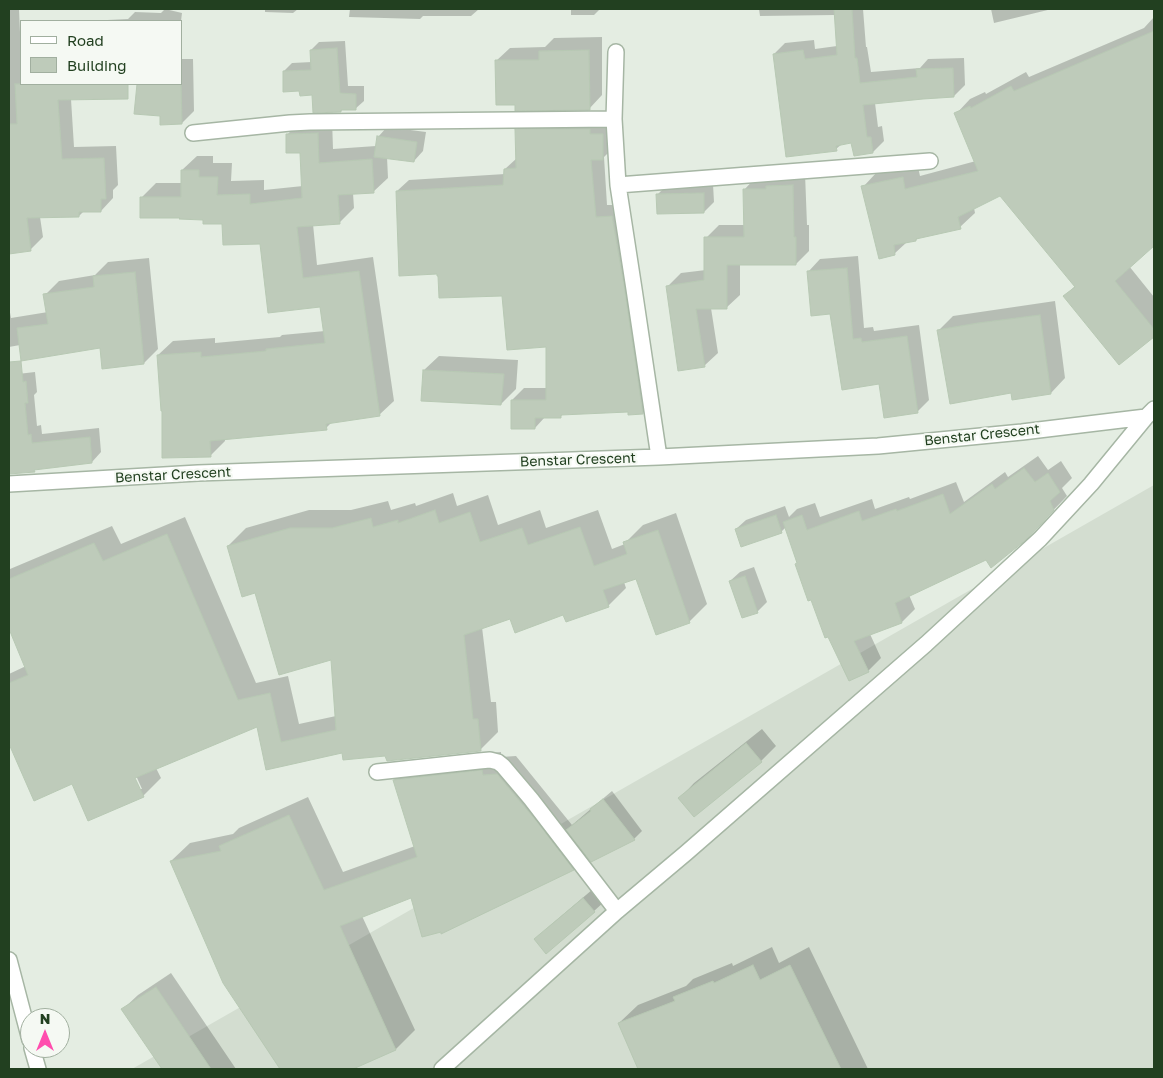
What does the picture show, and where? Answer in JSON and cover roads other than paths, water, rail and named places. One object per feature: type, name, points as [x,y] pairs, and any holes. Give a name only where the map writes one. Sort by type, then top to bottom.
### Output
[{"type":"street","points":[[616,52],[614,119],[618,185],[659,457]]},
{"type":"street","points":[[193,133],[300,123],[614,119]]},
{"type":"street","points":[[618,185],[930,161]]},
{"type":"street","points":[[442,1069],[617,911],[919,651],[1040,539],[1150,413]]},
{"type":"street","name":"Benstar Crescent","points":[[9,484],[198,473],[659,457],[878,446],[1022,432],[1150,413]]},
{"type":"street","points":[[377,772],[479,760],[498,762],[531,799],[617,911]]},
{"type":"street","points":[[9,960],[22,1008]]}]
